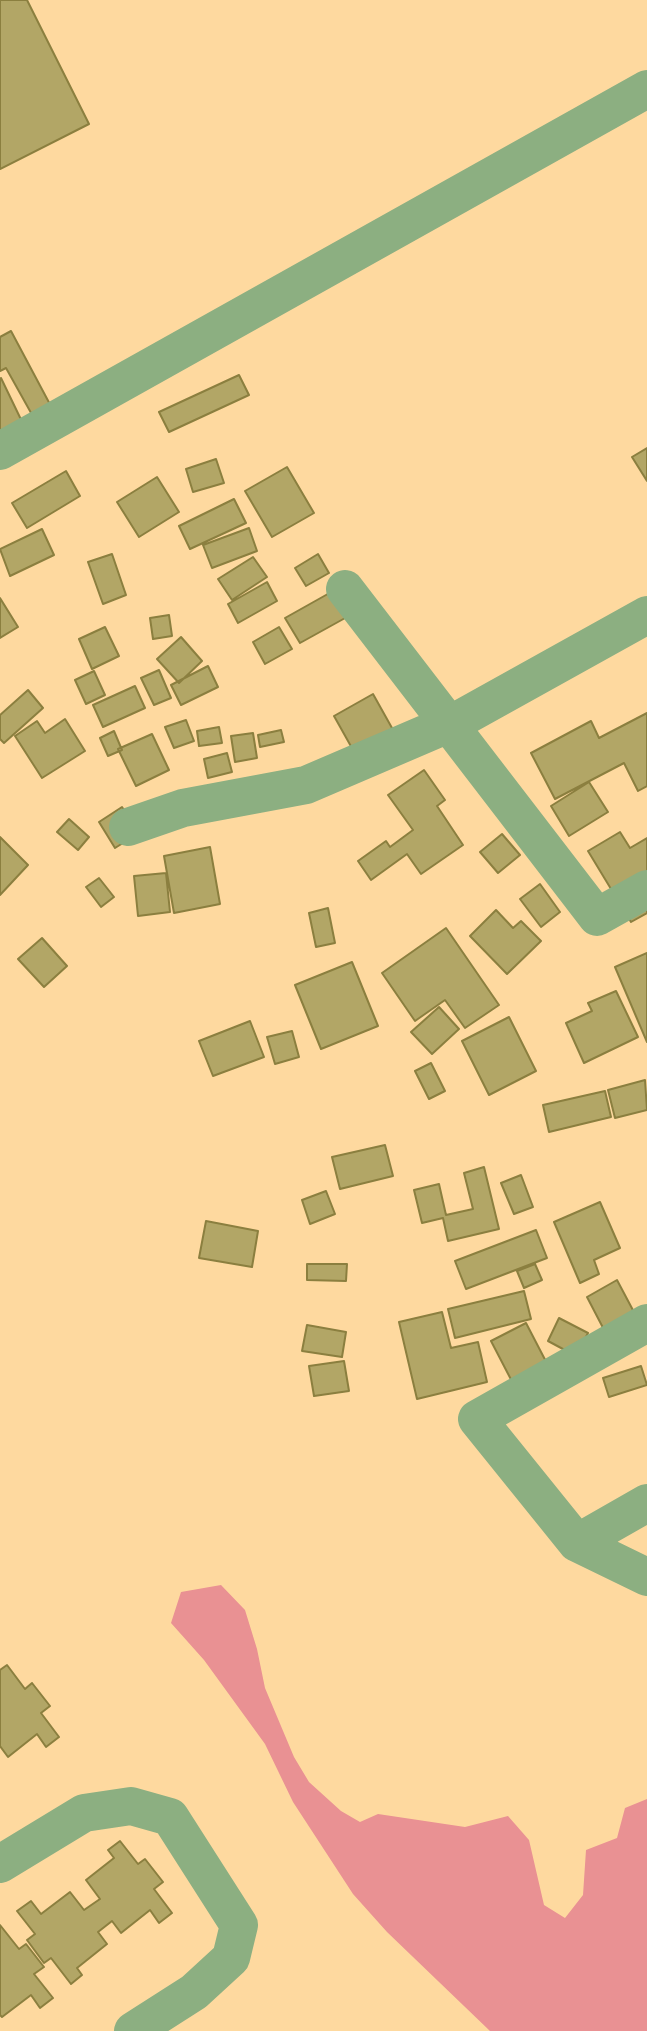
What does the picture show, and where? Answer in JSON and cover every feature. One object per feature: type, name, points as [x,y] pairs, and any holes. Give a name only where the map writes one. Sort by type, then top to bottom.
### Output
[{"type":"street","points":[[0,451],[647,89]]},
{"type":"street","points":[[345,589],[597,917],[647,888]]},
{"type":"street","points":[[128,827],[183,808],[306,785],[449,724],[647,614]]},
{"type":"street","points":[[647,1323],[477,1419],[577,1543],[647,1577]]},
{"type":"street","points":[[577,1543],[647,1503]]},
{"type":"street","points":[[0,1864],[83,1813],[131,1806],[170,1817],[239,1925],[231,1958],[194,1992],[133,2031]]},
{"type":"shaded area","points":[[221,1585],[245,1610],[265,1688],[294,1757],[309,1782],[341,1811],[360,1822],[378,1814],[465,1827],[508,1816],[529,1840],[544,1905],[565,1918],[583,1895],[586,1850],[617,1838],[625,1808],[647,1799],[647,2031],[490,2031],[387,1932],[353,1894],[293,1802],[265,1744],[204,1660],[171,1623],[181,1592]]},
{"type":"building","points":[[0,0],[27,0],[89,124],[0,169]]},
{"type":"building","points":[[11,331],[53,410],[35,420],[6,368],[0,371],[0,337]]},
{"type":"building","points":[[239,375],[249,395],[169,432],[159,412]]},
{"type":"building","points":[[0,379],[27,432],[0,446]]},
{"type":"building","points":[[647,448],[647,481],[632,457]]},
{"type":"building","points":[[216,459],[224,483],[193,492],[186,469]]},
{"type":"building","points":[[287,467],[314,513],[272,537],[245,491]]},
{"type":"building","points":[[66,471],[80,496],[27,528],[12,503]]},
{"type":"building","points":[[157,477],[179,512],[139,537],[117,502]]},
{"type":"building","points":[[234,499],[246,523],[190,549],[179,526]]},
{"type":"building","points":[[249,528],[257,551],[212,568],[203,545]]},
{"type":"building","points":[[42,529],[54,555],[10,576],[0,549]]},
{"type":"building","points":[[112,554],[126,595],[103,604],[88,562]]},
{"type":"building","points":[[318,554],[329,573],[306,586],[295,568]]},
{"type":"building","points":[[253,557],[267,577],[232,600],[218,579]]},
{"type":"building","points":[[267,582],[277,601],[238,623],[228,604]]},
{"type":"building","points":[[342,586],[356,612],[300,643],[285,618]]},
{"type":"building","points":[[0,598],[18,627],[0,638]]},
{"type":"building","points":[[169,615],[172,636],[153,639],[150,618]]},
{"type":"building","points":[[105,627],[119,656],[92,669],[79,639]]},
{"type":"building","points":[[279,627],[292,649],[265,664],[253,642]]},
{"type":"building","points":[[181,637],[202,661],[179,683],[157,659]]},
{"type":"building","points":[[208,666],[218,687],[181,705],[171,685]]},
{"type":"building","points":[[159,670],[171,698],[154,705],[141,678]]},
{"type":"building","points":[[94,671],[105,695],[86,704],[75,680]]},
{"type":"building","points":[[135,686],[145,708],[103,727],[93,705]]},
{"type":"building","points":[[28,690],[43,708],[4,743],[0,739],[0,715]]},
{"type":"building","points":[[373,694],[392,728],[362,766],[334,716]]},
{"type":"building","points":[[647,713],[647,786],[638,791],[624,763],[555,799],[531,753],[591,721],[599,738]]},
{"type":"building","points":[[65,719],[85,751],[42,778],[15,736],[37,721],[45,733]]},
{"type":"building","points":[[186,720],[194,741],[174,748],[165,727]]},
{"type":"building","points":[[219,727],[222,743],[199,746],[197,731]]},
{"type":"building","points":[[281,730],[284,742],[260,747],[258,735]]},
{"type":"building","points":[[114,731],[122,750],[108,756],[100,738]]},
{"type":"building","points":[[253,733],[257,758],[235,762],[231,736]]},
{"type":"building","points":[[152,734],[169,770],[136,786],[118,749]]},
{"type":"building","points":[[227,753],[232,772],[208,778],[204,759]]},
{"type":"building","points":[[424,770],[445,800],[437,806],[463,845],[421,874],[407,854],[371,880],[358,861],[386,841],[390,847],[413,830],[388,795]]},
{"type":"building","points":[[589,782],[608,812],[569,836],[551,806]]},
{"type":"building","points":[[122,807],[139,833],[115,848],[99,822]]},
{"type":"building","points":[[69,819],[89,837],[78,850],[57,832]]},
{"type":"building","points":[[620,832],[630,848],[647,838],[647,913],[631,922],[588,851]]},
{"type":"building","points":[[502,834],[520,855],[498,873],[480,852]]},
{"type":"building","points":[[0,837],[28,865],[0,895]]},
{"type":"building","points":[[210,847],[220,904],[174,913],[164,856]]},
{"type":"building","points":[[166,873],[170,912],[138,916],[134,876]]},
{"type":"building","points":[[99,878],[114,897],[101,907],[86,887]]},
{"type":"building","points":[[540,884],[560,912],[541,927],[520,899]]},
{"type":"building","points":[[328,908],[335,943],[316,947],[309,913]]},
{"type":"building","points":[[496,910],[513,928],[521,921],[541,941],[507,974],[470,936]]},
{"type":"building","points":[[446,928],[499,1005],[465,1028],[445,1000],[415,1021],[382,973]]},
{"type":"building","points":[[42,938],[67,966],[44,987],[18,959]]},
{"type":"building","points":[[647,953],[647,1042],[615,967]]},
{"type":"building","points":[[352,962],[378,1026],[321,1049],[295,985]]},
{"type":"building","points":[[616,991],[638,1037],[584,1063],[566,1023],[592,1011],[588,1003]]},
{"type":"building","points":[[439,1007],[459,1029],[432,1054],[411,1032]]},
{"type":"building","points":[[509,1017],[536,1071],[489,1095],[462,1041]]},
{"type":"building","points":[[250,1021],[264,1057],[213,1076],[199,1041]]},
{"type":"building","points":[[292,1031],[299,1057],[275,1064],[267,1037]]},
{"type":"building","points":[[431,1063],[445,1091],[429,1099],[415,1071]]},
{"type":"building","points":[[645,1080],[647,1110],[615,1118],[608,1090]]},
{"type":"building","points":[[605,1091],[611,1117],[549,1132],[543,1105]]},
{"type":"building","points":[[385,1145],[393,1176],[340,1189],[332,1157]]},
{"type":"building","points":[[484,1167],[499,1229],[448,1241],[443,1218],[422,1223],[414,1190],[439,1184],[446,1215],[473,1209],[464,1173]]},
{"type":"building","points":[[521,1175],[533,1207],[514,1214],[501,1183]]},
{"type":"building","points":[[326,1191],[335,1214],[310,1224],[302,1200]]},
{"type":"building","points":[[600,1202],[620,1248],[594,1260],[599,1274],[580,1283],[554,1222]]},
{"type":"building","points":[[206,1221],[258,1231],[252,1267],[199,1258]]},
{"type":"building","points":[[536,1230],[547,1258],[466,1289],[455,1261]]},
{"type":"building","points":[[307,1264],[347,1264],[346,1281],[307,1280]]},
{"type":"building","points":[[535,1264],[542,1280],[524,1288],[517,1271]]},
{"type":"building","points":[[617,1280],[644,1331],[613,1347],[587,1297]]},
{"type":"building","points":[[524,1291],[531,1319],[455,1338],[448,1309]]},
{"type":"building","points":[[442,1312],[451,1348],[478,1342],[487,1382],[417,1399],[399,1322]]},
{"type":"building","points":[[559,1318],[588,1333],[576,1356],[548,1341]]},
{"type":"building","points":[[526,1323],[553,1375],[518,1393],[491,1341]]},
{"type":"building","points":[[307,1325],[346,1332],[342,1357],[302,1351]]},
{"type":"building","points":[[344,1361],[349,1391],[314,1396],[309,1366]]},
{"type":"building","points":[[641,1366],[647,1385],[609,1397],[603,1378]]},
{"type":"building","points":[[7,1665],[25,1689],[32,1683],[50,1706],[41,1713],[59,1737],[46,1747],[37,1734],[8,1757],[0,1746],[0,1670]]},
{"type":"building","points":[[120,1841],[138,1864],[145,1859],[163,1882],[154,1889],[172,1913],[159,1923],[150,1910],[121,1933],[112,1921],[98,1932],[107,1944],[77,1968],[82,1975],[71,1984],[51,1958],[44,1963],[27,1940],[35,1934],[17,1911],[31,1901],[41,1914],[70,1892],[84,1910],[100,1899],[86,1880],[114,1858],[108,1850]]},
{"type":"building","points":[[0,1925],[19,1949],[26,1944],[44,1967],[34,1974],[53,1998],[40,2008],[31,1995],[2,2017],[0,2015]]}]
